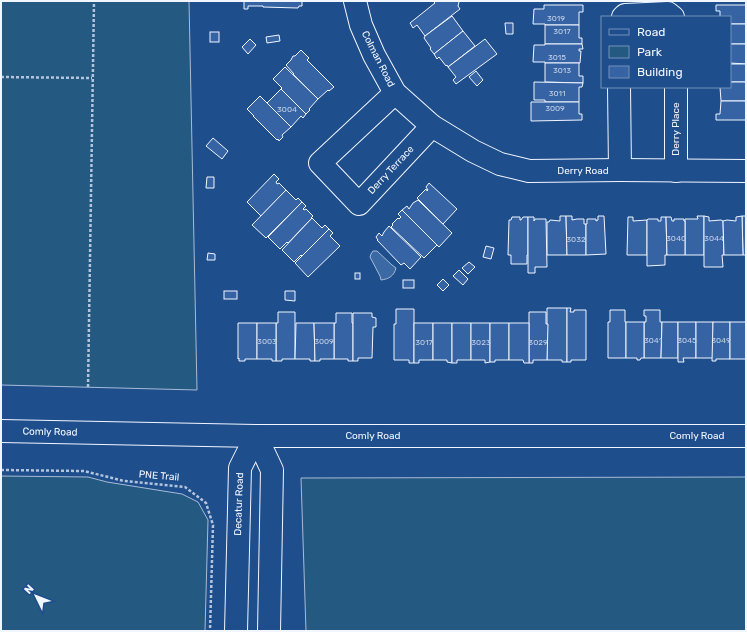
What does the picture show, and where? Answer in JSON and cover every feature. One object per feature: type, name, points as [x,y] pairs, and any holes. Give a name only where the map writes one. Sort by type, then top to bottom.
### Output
[{"type":"street","name":"Colman Road","points":[[355,1],[361,25],[374,55],[395,93],[432,126]]},
{"type":"street","points":[[624,16],[668,13],[672,16]]},
{"type":"street","points":[[619,88],[620,170]]},
{"type":"street","name":"Derry Place","points":[[676,88],[676,171]]},
{"type":"street","name":"Derry Terrace","points":[[395,93],[320,163],[360,204],[432,126]]},
{"type":"street","name":"Derry Road","points":[[432,126],[486,158],[500,164],[529,171],[746,171]]},
{"type":"street","name":"Comly Road","points":[[1,431],[256,436],[746,436]]},
{"type":"street","points":[[256,436],[272,470],[269,631]]},
{"type":"street","name":"Decatur Road","points":[[236,631],[240,468],[256,436]]},
{"type":"path","points":[[88,387],[94,1]]},
{"type":"path","points":[[1,77],[93,78]]},
{"type":"path","name":"PNE Trail","points":[[1,470],[84,471],[124,481],[185,487],[206,503],[214,525],[210,631]]},
{"type":"green space","points":[[1,1],[189,1],[197,390],[1,385]]},
{"type":"green space","points":[[1,476],[88,477],[107,482],[182,494],[198,502],[208,520],[205,631],[1,631]]},
{"type":"green space","points":[[746,477],[746,631],[306,631],[301,478]]},
{"type":"shaded area","points":[[373,251],[377,251],[396,268],[391,277],[381,280],[370,257]]},
{"type":"building","points":[[244,1],[302,1],[302,6],[299,6],[298,8],[248,6],[248,9],[244,9]]},
{"type":"building","points":[[433,1],[458,1],[458,6],[460,9],[425,36],[417,25],[413,28],[410,23],[435,3]]},
{"type":"building","points":[[544,5],[583,5],[583,12],[579,12],[579,25],[533,24],[534,9],[544,9]]},
{"type":"building","points":[[716,5],[746,5],[746,24],[731,24],[731,16],[720,16],[720,11],[716,11]]},
{"type":"building","points":[[452,16],[463,31],[434,54],[424,38]]},
{"type":"building","points":[[505,23],[513,23],[513,34],[506,34]]},
{"type":"building","points":[[731,24],[746,24],[746,44],[731,44]]},
{"type":"building","points":[[545,25],[579,25],[579,38],[582,38],[582,44],[545,44]]},
{"type":"building","points":[[463,31],[475,46],[448,67],[439,57],[437,59],[434,54]]},
{"type":"building","points":[[210,32],[219,32],[219,42],[210,42]]},
{"type":"building","points":[[279,35],[280,41],[267,43],[266,37]]},
{"type":"building","points":[[250,39],[256,45],[248,54],[242,47]]},
{"type":"building","points":[[485,39],[497,54],[456,84],[453,80],[456,77],[448,67]]},
{"type":"building","points":[[582,44],[583,49],[579,49],[579,51],[581,51],[580,63],[533,62],[534,45]]},
{"type":"building","points":[[731,44],[746,44],[746,64],[731,63]]},
{"type":"building","points":[[301,50],[309,58],[307,60],[334,87],[318,99],[286,65],[293,56]]},
{"type":"building","points":[[545,63],[579,63],[579,76],[583,76],[583,83],[545,82]]},
{"type":"building","points":[[731,64],[746,64],[746,82],[731,82]]},
{"type":"building","points":[[285,67],[318,99],[306,114],[273,79]]},
{"type":"building","points":[[476,71],[483,80],[477,86],[469,77]]},
{"type":"building","points":[[534,82],[583,83],[582,87],[579,87],[579,102],[545,102],[545,100],[534,100]]},
{"type":"building","points":[[731,82],[746,82],[746,101],[721,101],[720,88],[731,88]]},
{"type":"building","points":[[281,89],[306,114],[303,118],[301,116],[291,127],[267,103]]},
{"type":"building","points":[[260,96],[291,127],[282,135],[283,137],[279,141],[247,109]]},
{"type":"building","points":[[721,101],[746,101],[746,120],[716,120],[716,114],[720,114]]},
{"type":"building","points":[[531,102],[579,102],[579,114],[582,114],[582,120],[531,121]]},
{"type":"building","points":[[213,138],[228,151],[222,159],[206,146]]},
{"type":"building","points":[[274,174],[279,179],[276,182],[277,184],[279,183],[286,190],[261,216],[247,202]]},
{"type":"building","points":[[207,177],[214,177],[214,188],[206,188]]},
{"type":"building","points":[[429,183],[457,209],[443,224],[417,198],[426,189],[427,191],[428,190],[426,187]]},
{"type":"building","points":[[286,190],[296,200],[298,198],[302,202],[266,238],[252,225]]},
{"type":"building","points":[[418,200],[452,233],[439,247],[402,210],[407,206],[409,209],[413,203]]},
{"type":"building","points":[[302,202],[306,206],[303,209],[306,209],[313,216],[288,243],[287,242],[280,249],[268,237]]},
{"type":"building","points":[[402,210],[437,245],[424,258],[391,227],[398,218],[399,219],[401,217],[398,214]]},
{"type":"building","points":[[560,216],[566,216],[567,255],[547,255],[547,222],[550,220],[560,221]]},
{"type":"building","points":[[566,216],[572,216],[572,220],[584,219],[584,224],[586,224],[586,255],[567,255]]},
{"type":"building","points":[[598,216],[604,216],[606,254],[586,255],[587,219],[596,219],[596,221],[598,220]]},
{"type":"building","points":[[697,216],[704,216],[704,255],[685,255],[685,219],[698,219]]},
{"type":"building","points":[[704,216],[709,217],[709,221],[723,221],[723,267],[704,267]]},
{"type":"building","points":[[742,216],[746,216],[746,255],[743,255]]},
{"type":"building","points":[[742,216],[743,255],[724,255],[723,221],[736,221],[736,217]]},
{"type":"building","points":[[512,217],[520,217],[521,220],[523,217],[528,217],[527,264],[511,264],[511,255],[508,255],[509,220],[511,220]]},
{"type":"building","points":[[528,217],[534,217],[534,221],[535,219],[546,219],[547,267],[535,267],[535,273],[528,273]]},
{"type":"building","points":[[628,217],[633,217],[633,221],[647,220],[647,255],[627,255]]},
{"type":"building","points":[[661,217],[666,217],[667,255],[665,255],[665,265],[647,266],[647,220],[658,219],[658,221],[661,221]]},
{"type":"building","points":[[666,217],[671,217],[672,221],[674,221],[674,219],[684,219],[685,221],[685,255],[667,255]]},
{"type":"building","points":[[312,218],[322,228],[325,225],[329,229],[294,262],[282,250]]},
{"type":"building","points":[[389,226],[421,257],[410,269],[404,263],[401,265],[377,240],[376,237],[379,233],[382,236]]},
{"type":"building","points":[[329,229],[333,233],[330,236],[340,246],[308,277],[295,263]]},
{"type":"building","points":[[486,246],[494,248],[491,259],[483,257]]},
{"type":"building","points":[[208,253],[215,254],[215,260],[207,260]]},
{"type":"building","points":[[469,262],[475,267],[468,274],[462,268]]},
{"type":"building","points":[[459,270],[468,279],[463,285],[453,276]]},
{"type":"building","points":[[355,273],[360,273],[360,279],[355,279]]},
{"type":"building","points":[[443,279],[449,285],[443,291],[437,285]]},
{"type":"building","points":[[403,280],[414,280],[414,288],[403,288]]},
{"type":"building","points":[[224,291],[237,291],[237,299],[224,299]]},
{"type":"building","points":[[285,291],[295,291],[295,301],[285,300]]},
{"type":"building","points":[[547,308],[567,308],[567,362],[562,362],[562,360],[547,360]]},
{"type":"building","points":[[567,308],[571,308],[570,312],[574,312],[574,310],[586,310],[586,360],[571,360],[571,362],[567,362]]},
{"type":"building","points":[[396,309],[414,309],[414,363],[409,363],[409,360],[394,360],[394,324],[396,324]]},
{"type":"building","points":[[610,310],[625,310],[626,358],[608,358],[608,322],[610,322]]},
{"type":"building","points":[[644,310],[660,310],[660,322],[662,322],[661,358],[644,358],[644,322],[646,322],[646,316],[644,316]]},
{"type":"building","points":[[278,312],[295,312],[295,359],[282,359],[282,361],[276,361],[276,323],[278,323]]},
{"type":"building","points":[[529,312],[546,312],[546,324],[548,324],[547,360],[533,360],[533,363],[529,363]]},
{"type":"building","points":[[336,313],[352,313],[353,361],[348,361],[348,359],[334,359],[334,323],[336,323]]},
{"type":"building","points":[[353,313],[372,313],[372,317],[376,318],[376,327],[373,327],[372,358],[358,358],[358,361],[353,361]]},
{"type":"building","points":[[626,322],[644,322],[644,358],[641,358],[640,360],[637,360],[637,358],[626,358]]},
{"type":"building","points":[[662,322],[678,322],[678,358],[661,358]]},
{"type":"building","points":[[678,322],[696,322],[696,358],[683,358],[684,362],[678,362]]},
{"type":"building","points":[[696,322],[713,322],[713,358],[696,358]]},
{"type":"building","points":[[713,322],[730,322],[730,359],[716,359],[716,361],[712,361]]},
{"type":"building","points":[[730,322],[746,322],[746,359],[730,359]]},
{"type":"building","points":[[238,323],[257,323],[257,359],[245,359],[245,361],[239,361]]},
{"type":"building","points":[[257,323],[276,323],[276,361],[272,361],[272,359],[257,359]]},
{"type":"building","points":[[296,323],[314,323],[315,361],[310,361],[310,359],[295,359]]},
{"type":"building","points":[[314,323],[334,323],[334,359],[320,359],[320,361],[315,361]]},
{"type":"building","points":[[414,323],[433,323],[433,360],[419,360],[419,363],[414,363]]},
{"type":"building","points":[[433,323],[452,323],[452,363],[447,362],[447,360],[433,360]]},
{"type":"building","points":[[452,323],[471,323],[471,360],[457,360],[457,363],[452,363]]},
{"type":"building","points":[[471,323],[490,323],[490,362],[485,363],[485,360],[471,360]]},
{"type":"building","points":[[490,323],[509,323],[509,360],[495,360],[495,362],[490,362]]},
{"type":"building","points":[[509,323],[529,323],[529,363],[524,363],[523,360],[509,360]]}]
